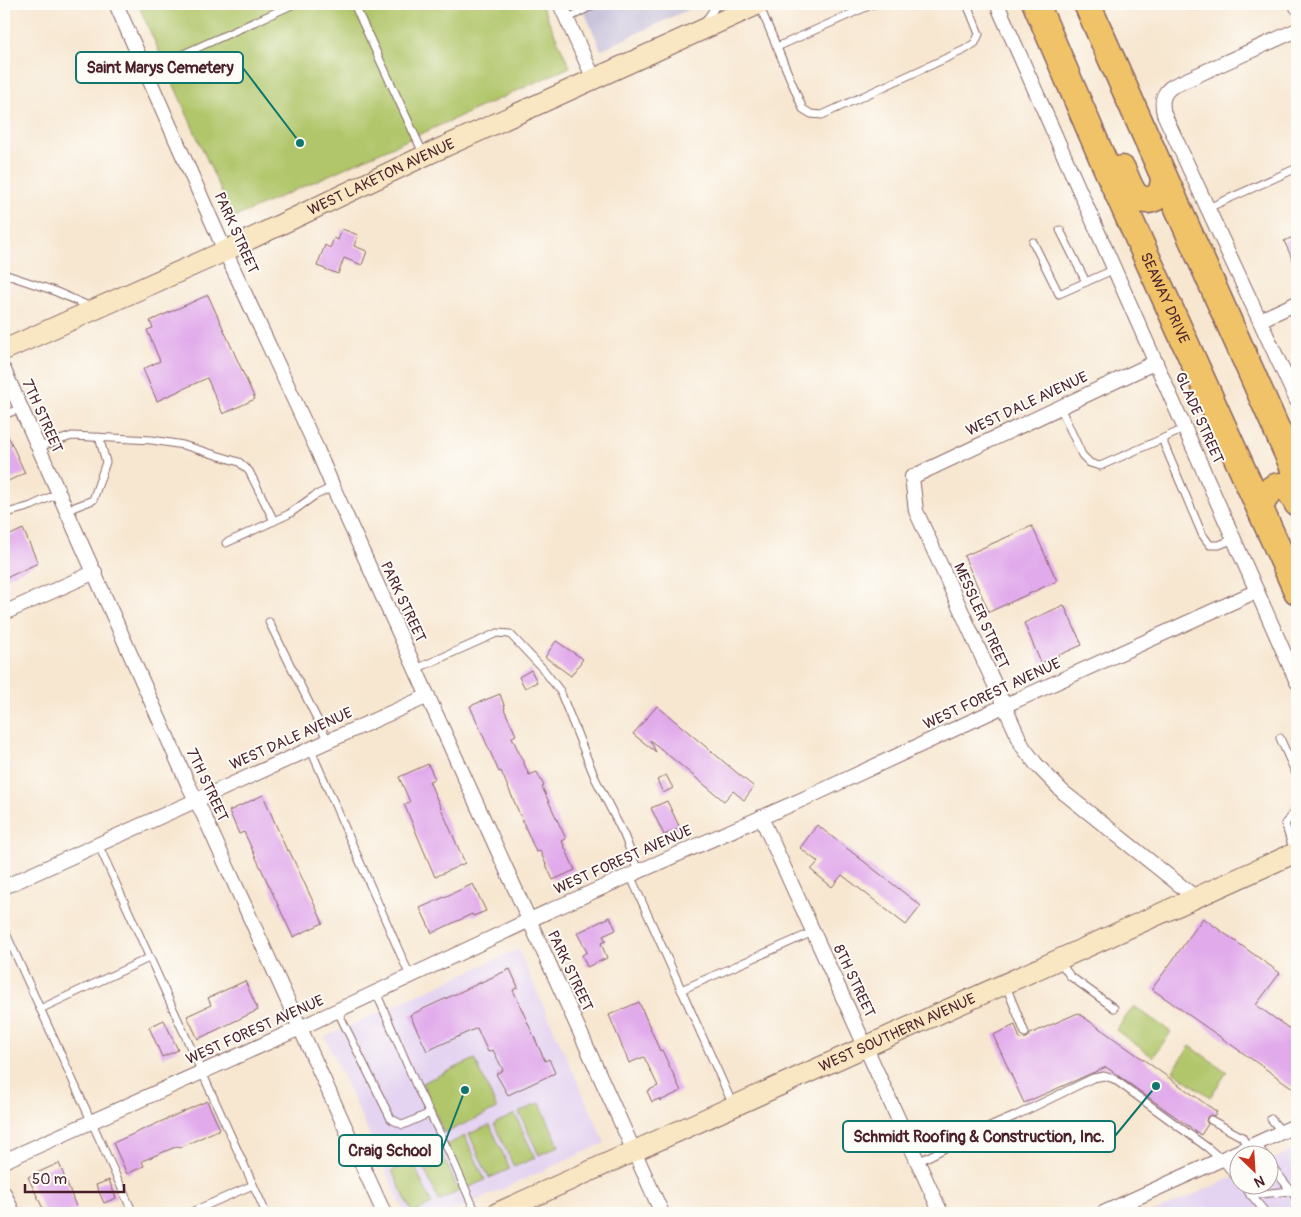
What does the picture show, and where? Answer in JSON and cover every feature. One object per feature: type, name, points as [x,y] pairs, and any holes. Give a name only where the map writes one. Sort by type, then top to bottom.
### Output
[{"type":"highway","name":"SEAWAY DRIVE","points":[[1036,4],[1107,169],[1297,591]]},
{"type":"highway","points":[[1048,4],[1132,191],[1138,198],[1143,200],[1154,198],[1162,191],[1164,178]]},
{"type":"highway","points":[[1087,4],[1297,475]]},
{"type":"highway","points":[[1260,507],[1272,488],[1282,486],[1292,491],[1297,503]]},
{"type":"street","name":"PARK STREET","points":[[116,4],[662,1213]]},
{"type":"street","points":[[560,4],[594,79]]},
{"type":"street","name":"WEST LAKETON AVENUE","points":[[4,350],[226,251],[424,156],[759,4]]},
{"type":"street","name":"GLADE STREET","points":[[997,4],[1297,682]]},
{"type":"street","points":[[1297,30],[1173,86],[1165,92],[1162,99],[1164,114],[1297,401]]},
{"type":"street","points":[[1260,320],[1297,303]]},
{"type":"street","name":"WEST DALE AVENUE","points":[[912,476],[1156,362]]},
{"type":"street","name":"7TH STREET","points":[[4,370],[188,784],[197,800],[384,1213]]},
{"type":"street","name":"MESSLER STREET","points":[[912,476],[916,511],[1023,747],[1056,785],[1196,898]]},
{"type":"street","points":[[4,613],[95,572]]},
{"type":"street","name":"WEST FOREST AVENUE","points":[[4,1161],[300,1028],[529,920],[761,818],[1257,591]]},
{"type":"street","name":"WEST DALE AVENUE","points":[[4,887],[428,696]]},
{"type":"street","name":"8TH STREET","points":[[761,818],[941,1213]]},
{"type":"street","name":"WEST SOUTHERN AVENUE","points":[[497,1213],[518,1209],[634,1151],[1296,853]]},
{"type":"street","points":[[1264,1144],[1297,1125]]},
{"type":"street","points":[[1103,1213],[1228,1158]]},
{"type":"street","points":[[4,1193],[13,1213]]},
{"type":"lane","points":[[146,71],[294,4]]},
{"type":"lane","points":[[354,4],[424,156]]},
{"type":"lane","points":[[567,19],[595,4]]},
{"type":"lane","points":[[699,31],[717,4]]},
{"type":"lane","points":[[759,4],[803,109],[810,114],[822,115],[964,50],[975,43],[979,34],[967,4]]},
{"type":"lane","points":[[777,47],[873,4]]},
{"type":"lane","points":[[1208,208],[1297,168]]},
{"type":"lane","points":[[1060,230],[1086,282]]},
{"type":"lane","points":[[1033,242],[1059,294],[1115,269]]},
{"type":"lane","points":[[4,274],[52,290],[96,309]]},
{"type":"lane","points":[[1060,407],[1082,455],[1090,463],[1100,466],[1186,428]]},
{"type":"lane","points":[[4,415],[21,408]]},
{"type":"lane","points":[[39,447],[72,436],[152,440],[183,445],[239,462],[249,471],[274,521]]},
{"type":"lane","points":[[67,510],[93,500],[106,462],[99,437]]},
{"type":"lane","points":[[1164,438],[1164,444],[1202,534],[1210,545],[1219,546],[1234,539]]},
{"type":"lane","points":[[226,543],[289,514],[314,496],[333,487]]},
{"type":"lane","points":[[4,514],[31,506],[59,493]]},
{"type":"lane","points":[[269,622],[328,741]]},
{"type":"lane","points":[[416,669],[497,633],[510,634],[543,669],[560,691],[595,778],[624,835],[634,873],[681,990],[734,1106]]},
{"type":"lane","points":[[1280,738],[1297,776]]},
{"type":"lane","points":[[310,748],[410,976]]},
{"type":"lane","points":[[1296,853],[1285,824],[1297,808]]},
{"type":"lane","points":[[98,844],[266,1213]]},
{"type":"lane","points":[[4,929],[132,1213]]},
{"type":"lane","points":[[681,990],[814,932]]},
{"type":"lane","points":[[40,1009],[150,958]]},
{"type":"lane","points":[[1059,959],[1070,976],[1114,1008]]},
{"type":"lane","points":[[1004,984],[1025,1033]]},
{"type":"lane","points":[[376,992],[476,1213]]},
{"type":"lane","points":[[337,1010],[391,1119],[403,1125],[430,1113]]},
{"type":"lane","points":[[918,1162],[1093,1078],[1104,1076],[1114,1079],[1208,1148],[1228,1168]]},
{"type":"lane","points":[[1271,1119],[1282,1132]]},
{"type":"lane","points":[[1212,1120],[1250,1144]]},
{"type":"lane","points":[[1278,1174],[1297,1199]]},
{"type":"lane","points":[[189,1213],[252,1185]]},
{"type":"lane","points":[[1250,1195],[1291,1191]]},
{"type":"lane","points":[[1250,1195],[1266,1213]]},
{"type":"shaded area","points":[[581,4],[700,4],[601,50]]},
{"type":"shaded area","points":[[518,949],[605,1143],[449,1213],[405,1213],[325,1037]]},
{"type":"shaded area","points":[[1297,1148],[1297,1213],[1152,1213],[1228,1179],[1228,1194],[1278,1194],[1278,1157]]},
{"type":"green space","points":[[138,4],[541,4],[570,67],[233,218]]},
{"type":"green space","points":[[1134,1006],[1171,1032],[1153,1057],[1116,1030]]},
{"type":"green space","points":[[1190,1046],[1227,1072],[1210,1097],[1173,1071]]},
{"type":"green space","points":[[475,1059],[497,1109],[444,1133],[422,1083]]},
{"type":"green space","points":[[540,1103],[559,1146],[539,1155],[519,1112]]},
{"type":"green space","points":[[515,1114],[535,1158],[514,1167],[494,1124]]},
{"type":"green space","points":[[490,1125],[510,1169],[489,1178],[469,1134]]},
{"type":"green space","points":[[465,1136],[485,1180],[465,1189],[444,1146]]},
{"type":"green space","points":[[439,1148],[459,1191],[439,1201],[419,1158]]},
{"type":"green space","points":[[412,1161],[432,1204],[412,1213],[392,1171]]},
{"type":"building","points":[[342,229],[358,235],[354,246],[367,251],[362,265],[344,258],[338,274],[317,266],[325,245],[330,248],[334,238],[338,240]]},
{"type":"building","points":[[1297,235],[1297,269],[1284,241]]},
{"type":"building","points":[[208,295],[255,399],[223,414],[207,378],[157,401],[143,369],[160,361],[147,330],[153,328],[150,321]]},
{"type":"building","points":[[4,427],[25,473],[4,483]]},
{"type":"building","points":[[1032,526],[1057,581],[989,612],[964,556]]},
{"type":"building","points":[[23,529],[38,563],[4,579],[4,538]]},
{"type":"building","points":[[1064,605],[1082,645],[1041,663],[1024,623]]},
{"type":"building","points":[[556,641],[583,659],[571,676],[545,657]]},
{"type":"building","points":[[531,670],[537,682],[525,688],[519,677]]},
{"type":"building","points":[[500,694],[504,709],[516,735],[512,737],[529,775],[537,772],[544,786],[542,787],[566,839],[562,841],[575,870],[553,880],[540,851],[536,852],[470,706]]},
{"type":"building","points":[[657,706],[754,787],[744,800],[733,791],[724,801],[650,740],[656,752],[633,734]]},
{"type":"building","points":[[428,764],[435,779],[429,781],[465,863],[435,877],[404,804],[410,802],[399,777]]},
{"type":"building","points":[[666,775],[673,788],[663,793],[657,780]]},
{"type":"building","points":[[263,795],[287,851],[289,850],[323,923],[293,937],[244,832],[239,834],[229,811]]},
{"type":"building","points":[[667,801],[680,828],[664,835],[651,808]]},
{"type":"building","points":[[817,825],[921,906],[906,925],[842,875],[832,887],[811,870],[818,862],[800,848]]},
{"type":"building","points":[[473,884],[486,911],[473,916],[472,914],[432,933],[420,908]]},
{"type":"building","points":[[610,917],[616,930],[603,936],[606,941],[601,943],[607,958],[587,967],[582,955],[587,952],[577,933]]},
{"type":"building","points":[[1203,918],[1280,973],[1256,1005],[1297,1034],[1297,1091],[1152,989]]},
{"type":"building","points":[[510,969],[518,987],[513,990],[545,1061],[549,1059],[555,1073],[508,1095],[496,1074],[503,1070],[493,1050],[488,1052],[477,1028],[427,1051],[410,1015]]},
{"type":"building","points":[[245,981],[258,1010],[198,1039],[187,1016],[211,1005],[208,998]]},
{"type":"building","points":[[639,1002],[660,1051],[662,1050],[681,1091],[660,1101],[659,1099],[652,1102],[647,1091],[658,1086],[644,1057],[629,1063],[609,1015]]},
{"type":"building","points":[[1078,1013],[1217,1112],[1214,1116],[1210,1115],[1207,1117],[1206,1121],[1208,1124],[1201,1135],[1106,1067],[1024,1103],[993,1035],[1015,1025],[1020,1039],[1027,1038],[1030,1034]]},
{"type":"building","points":[[164,1020],[178,1050],[162,1057],[149,1027]]},
{"type":"building","points":[[207,1101],[220,1129],[179,1148],[178,1146],[142,1161],[144,1166],[127,1174],[113,1143]]},
{"type":"building","points":[[59,1163],[77,1209],[67,1213],[45,1213],[28,1177]]},
{"type":"building","points":[[109,1180],[116,1198],[104,1203],[96,1185]]},
{"type":"place","name":"Saint Marys Cemetery","points":[[300,143]]},
{"type":"place","name":"Schmidt Roofing & Construction, Inc.","points":[[1156,1086]]},
{"type":"place","name":"Craig School","points":[[465,1090]]}]
